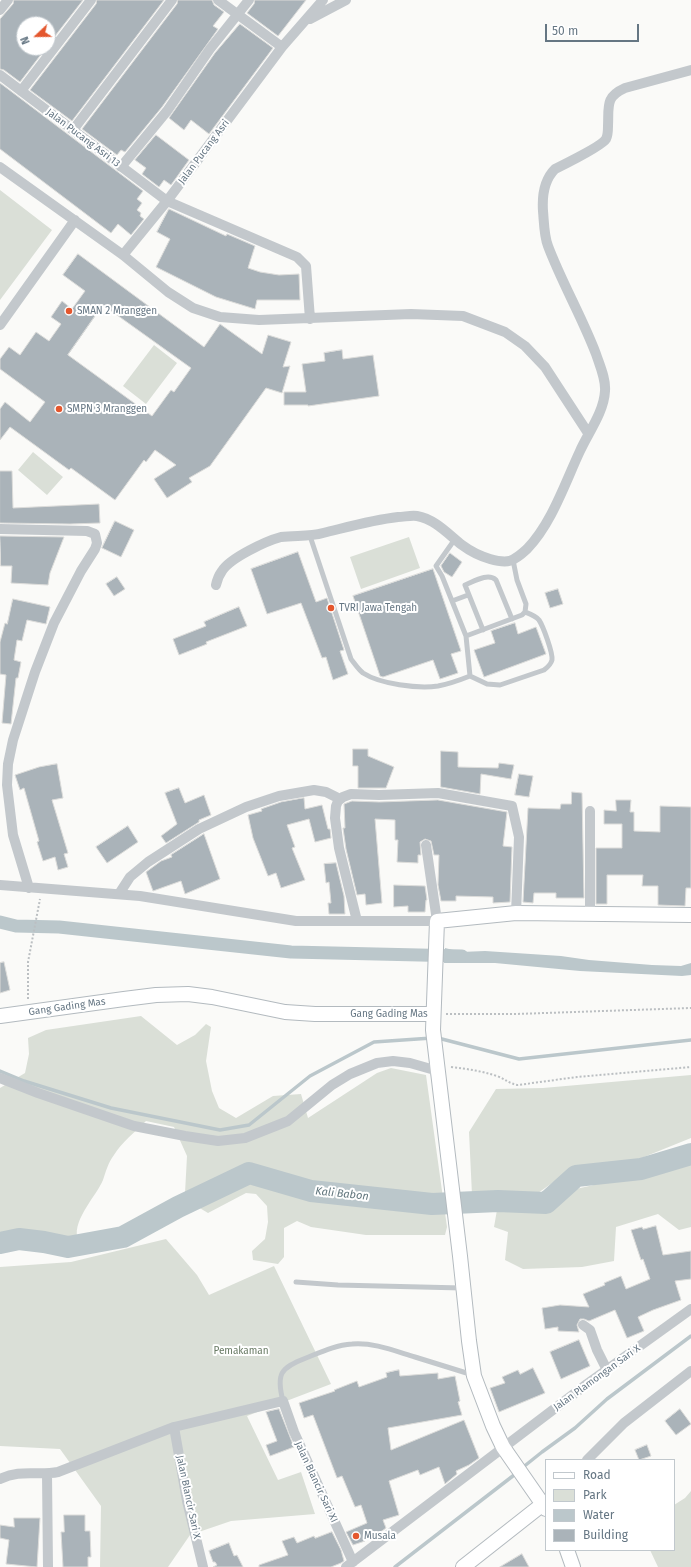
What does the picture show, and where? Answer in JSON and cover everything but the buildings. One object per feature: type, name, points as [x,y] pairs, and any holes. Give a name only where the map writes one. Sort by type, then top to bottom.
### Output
[{"type":"main road","points":[[437,928],[516,913],[691,915]]},
{"type":"main road","name":"Gang Gading Mas","points":[[0,1016],[137,998],[188,994],[212,997],[285,1012],[314,1014],[433,1008],[437,928]]},
{"type":"main road","points":[[433,1008],[433,1030],[464,1288],[468,1341],[474,1376],[493,1426],[506,1452],[543,1501],[463,1567]]},
{"type":"main road","points":[[567,1551],[573,1567]]},
{"type":"street","points":[[0,10],[8,0]]},
{"type":"street","points":[[21,91],[91,0]]},
{"type":"street","points":[[73,130],[172,0]]},
{"type":"street","points":[[218,0],[282,47]]},
{"type":"street","points":[[121,167],[167,111],[210,48],[249,0]]},
{"type":"street","name":"Jalan Pucang Asri","points":[[124,255],[167,201],[282,47],[323,0]]},
{"type":"street","points":[[306,21],[346,0]]},
{"type":"street","points":[[216,585],[226,565],[263,543],[281,538],[310,536],[383,519],[418,516],[428,520],[442,529],[472,552],[499,561],[508,562],[513,560],[529,546],[549,518],[603,404],[605,390],[603,376],[590,338],[547,244],[543,205],[544,190],[550,174],[555,169],[596,147],[606,139],[608,130],[608,103],[610,98],[616,92],[625,88],[691,70]]},
{"type":"street","name":"Jalan Pucang Asri 13","points":[[0,75],[167,201],[300,259],[306,266],[310,319]]},
{"type":"street","points":[[0,167],[124,255],[174,296],[194,308],[220,317],[259,320],[411,314],[463,316],[505,332],[525,346],[545,367],[588,433]]},
{"type":"street","points":[[0,325],[74,220]]},
{"type":"street","points":[[0,529],[86,531],[95,534],[97,543],[54,623],[5,758],[13,835],[29,888]]},
{"type":"street","points":[[119,894],[130,877],[148,862],[199,829],[246,807],[278,796],[314,790],[326,792],[340,799]]},
{"type":"street","points":[[358,921],[340,848],[335,818],[336,806],[340,799],[351,794],[379,795],[438,793],[512,806],[519,837],[516,913]]},
{"type":"street","points":[[590,811],[590,914]]},
{"type":"street","points":[[0,885],[119,894],[211,906],[296,921],[358,921],[437,928],[426,845]]},
{"type":"street","points":[[0,1078],[38,1093],[134,1126],[218,1141],[245,1138],[288,1121],[332,1085],[350,1074],[377,1063],[393,1061],[437,1064]]},
{"type":"street","name":"Jalan Plamongan Sari X","points":[[350,1564],[506,1452],[607,1370],[691,1309]]},
{"type":"street","points":[[583,1325],[590,1330],[597,1350],[607,1370]]},
{"type":"street","points":[[588,1459],[624,1423],[691,1371]]},
{"type":"street","points":[[0,1479],[10,1474],[47,1474],[82,1463],[174,1427],[283,1401]]},
{"type":"street","name":"Jalan Blancir Sari XI","points":[[283,1401],[294,1432],[350,1564]]},
{"type":"street","name":"Jalan Blancir Sari X","points":[[174,1427],[188,1501],[203,1567]]},
{"type":"street","points":[[47,1474],[48,1567]]},
{"type":"lane","points":[[310,536],[351,659],[362,672],[370,677],[389,682],[423,687],[452,683],[470,676],[487,684],[500,685],[544,670],[550,665],[552,660],[551,654],[539,621],[535,617],[525,612]]},
{"type":"lane","points":[[455,539],[436,566],[442,576],[466,636],[470,676]]},
{"type":"lane","points":[[513,560],[517,580],[526,604],[525,612]]},
{"type":"lane","points":[[483,630],[465,585],[488,576],[493,577],[496,580],[512,619]]},
{"type":"lane","points":[[452,601],[468,595]]},
{"type":"lane","points":[[466,636],[512,619],[525,612]]},
{"type":"lane","points":[[296,1282],[338,1285],[464,1288]]},
{"type":"lane","points":[[283,1401],[279,1386],[283,1372],[289,1365],[340,1346],[354,1344],[376,1346],[400,1352],[474,1376]]},
{"type":"path","points":[[28,1012],[28,962],[40,901]]},
{"type":"path","points":[[433,1008],[516,1014],[691,1008]]},
{"type":"path","points":[[437,1064],[478,1070],[502,1078],[513,1085],[577,1077],[691,1067]]},
{"type":"green space","points":[[0,190],[52,230],[0,300]]},
{"type":"green space","points":[[154,345],[177,363],[146,404],[123,386]]},
{"type":"green space","points":[[33,452],[63,477],[47,495],[18,470]]},
{"type":"green space","points":[[409,537],[420,568],[361,589],[350,557]]},
{"type":"green space","points":[[141,1016],[177,1045],[195,1035],[206,1024],[211,1027],[206,1061],[212,1091],[219,1108],[236,1118],[273,1096],[301,1094],[308,1118],[377,1073],[391,1068],[426,1075],[447,1227],[445,1235],[366,1235],[311,1227],[297,1221],[284,1228],[284,1257],[278,1264],[253,1260],[252,1251],[265,1239],[268,1222],[267,1206],[256,1194],[246,1193],[208,1213],[198,1207],[185,1193],[187,1156],[174,1127],[146,1121],[117,1150],[110,1161],[100,1187],[80,1219],[77,1235],[79,1242],[68,1244],[50,1239],[17,1234],[0,1238],[0,1088],[25,1073],[29,1054],[28,1038],[46,1030]]},
{"type":"green space","points":[[691,1075],[691,1138],[639,1159],[576,1166],[538,1193],[472,1195],[469,1132],[496,1089],[543,1088]]},
{"type":"green space","points":[[691,1157],[691,1227],[679,1230],[658,1214],[616,1227],[614,1261],[582,1267],[523,1269],[505,1260],[508,1232],[494,1227],[497,1210],[550,1210],[567,1191],[642,1175]]},
{"type":"green space","name":"Pemakaman","points":[[166,1239],[197,1275],[209,1295],[274,1266],[331,1384],[247,1416],[278,1480],[301,1472],[315,1514],[231,1521],[190,1535],[168,1567],[100,1567],[101,1506],[60,1449],[0,1446],[0,1267],[71,1262]]},
{"type":"green space","points":[[691,1491],[691,1567],[658,1567],[650,1551],[675,1551],[675,1504],[685,1498]]},
{"type":"water","points":[[445,948],[461,952],[485,951],[561,956],[589,960],[652,965],[681,966],[691,963],[691,975],[682,976],[580,971],[495,963],[444,963]]},
{"type":"water","points":[[17,1234],[50,1239],[51,1246],[28,1242],[15,1243],[0,1247],[0,1238]]},
{"type":"waterway","points":[[0,922],[16,926],[59,927],[291,952],[462,956]]},
{"type":"waterway","points":[[0,1071],[24,1081],[111,1108],[220,1130],[249,1125],[310,1076],[374,1042],[432,1038]]},
{"type":"waterway","points":[[438,1038],[519,1059],[691,1040]]},
{"type":"waterway","name":"Kali Babon","points":[[0,1243],[19,1239],[68,1247],[123,1237],[178,1207],[249,1173],[311,1191],[432,1204],[498,1201],[546,1203],[576,1176],[641,1169],[691,1154]]},
{"type":"waterway","points":[[522,1468],[575,1428],[607,1399],[691,1336]]},
{"type":"waterway","points":[[395,1567],[518,1472]]},
{"type":"place","name":"SMAN 2 Mranggen","points":[[69,311]]},
{"type":"place","name":"SMPN 3 Mranggen","points":[[59,409]]},
{"type":"place","name":"TVRI Jawa Tengah","points":[[331,608]]},
{"type":"place","name":"Musala","points":[[356,1536]]}]
